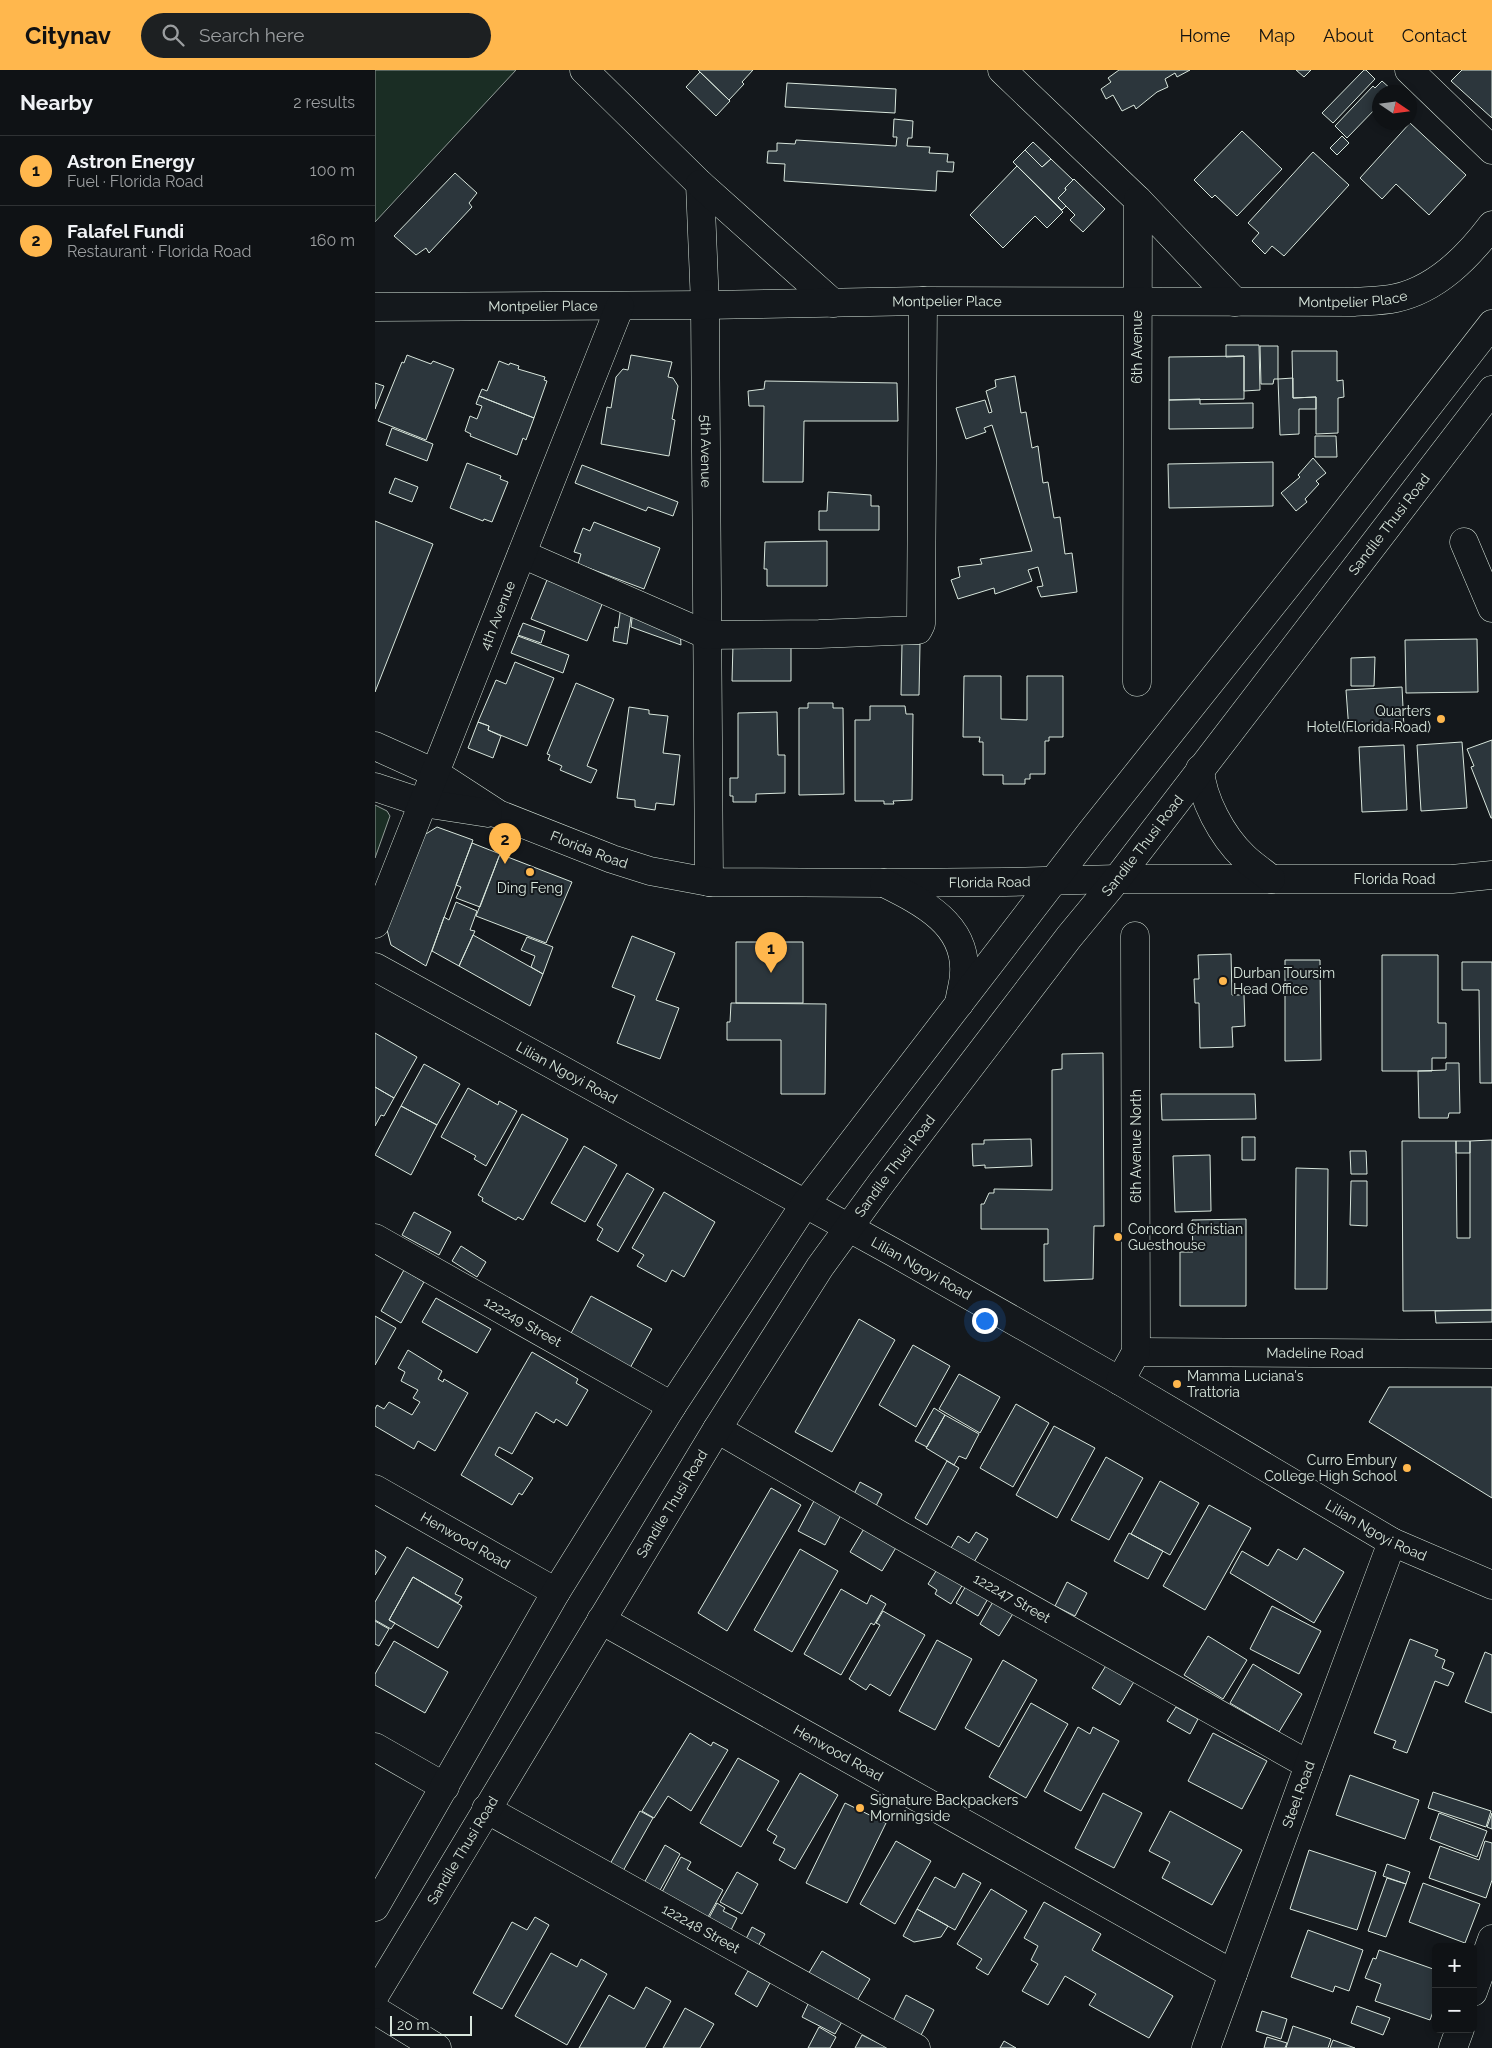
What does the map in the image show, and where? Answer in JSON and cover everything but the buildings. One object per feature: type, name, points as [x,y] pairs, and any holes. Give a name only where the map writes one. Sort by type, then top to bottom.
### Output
[{"type":"street","points":[[583,70],[700,184],[833,303]]},
{"type":"street","points":[[1002,70],[1138,200],[1235,302]]},
{"type":"street","points":[[1409,70],[1492,150]]},
{"type":"street","name":"5th Avenue","points":[[700,184],[705,305],[709,882]]},
{"type":"street","name":"6th Avenue","points":[[1137,682],[1138,200]]},
{"type":"street","name":"Montpelier Place","points":[[375,307],[620,306],[923,301],[1353,302],[1396,298],[1428,287],[1456,267],[1477,245],[1492,225]]},
{"type":"street","points":[[522,554],[707,635],[915,631],[920,628],[923,301]]},
{"type":"street","name":"4th Avenue","points":[[375,924],[620,306]]},
{"type":"street","points":[[375,1907],[557,1592],[672,1406],[805,1204],[1055,880],[1492,324]]},
{"type":"street","name":"Sandile Thusi Road","points":[[375,1995],[717,1429],[820,1267],[848,1227],[1069,937],[1117,879],[1492,390]]},
{"type":"street","points":[[1464,542],[1492,608]]},
{"type":"street","name":"Florida Road","points":[[375,746],[435,773],[498,814],[612,859],[650,871],[709,882],[884,883],[1117,879],[1452,879],[1492,875]]},
{"type":"street","points":[[1200,769],[1208,800],[1229,840],[1244,857],[1271,879]]},
{"type":"street","name":"Florida Road","points":[[375,787],[423,802],[498,814]]},
{"type":"street","points":[[884,883],[915,899],[939,915],[953,930],[961,949],[964,973],[958,1005]]},
{"type":"street","name":"6th Avenue North","points":[[1120,1381],[1136,1352],[1135,936]]},
{"type":"street","name":"Lilian Ngoyi Road","points":[[375,968],[848,1227],[1120,1381],[1392,1542],[1492,1586]]},
{"type":"street","name":"122249 Street","points":[[375,1238],[672,1406]]},
{"type":"street","name":"Madeline Road","points":[[1136,1352],[1492,1354]]},
{"type":"street","name":"122247 Street","points":[[717,1429],[900,1535],[1309,1765]]},
{"type":"street","name":"Henwood Road","points":[[375,1489],[557,1592]]},
{"type":"street","name":"Steel Road","points":[[1206,2048],[1392,1542]]},
{"type":"street","name":"Henwood Road","points":[[601,1620],[1233,1974]]},
{"type":"street","points":[[375,1747],[445,1787]]},
{"type":"street","name":"122248 Street","points":[[486,1810],[916,2048]]},
{"type":"street","points":[[1474,1988],[1492,1940]]},
{"type":"street","points":[[375,2010],[437,2048]]},
{"type":"street","points":[[1453,2048],[1459,2033]]},
{"type":"green space","points":[[375,70],[516,70],[375,222]]},
{"type":"green space","points":[[375,805],[387,811],[390,816],[375,858]]},
{"type":"place","name":"Quarters Hotel(Florida Road)","points":[[1441,719]]},
{"type":"place","name":"Falafel Fundi","points":[[505,864]]},
{"type":"place","name":"Ding Feng","points":[[530,872]]},
{"type":"place","name":"Astron Energy","points":[[771,973]]},
{"type":"place","name":"Durban Toursim Head Office","points":[[1223,981]]},
{"type":"place","name":"Concord Christian Guesthouse","points":[[1118,1237]]},
{"type":"place","name":"Mamma Luciana's Trattoria","points":[[1177,1384]]},
{"type":"place","name":"Curro Embury College High School","points":[[1407,1468]]},
{"type":"place","name":"Signature Backpackers Morningside","points":[[860,1808]]}]
